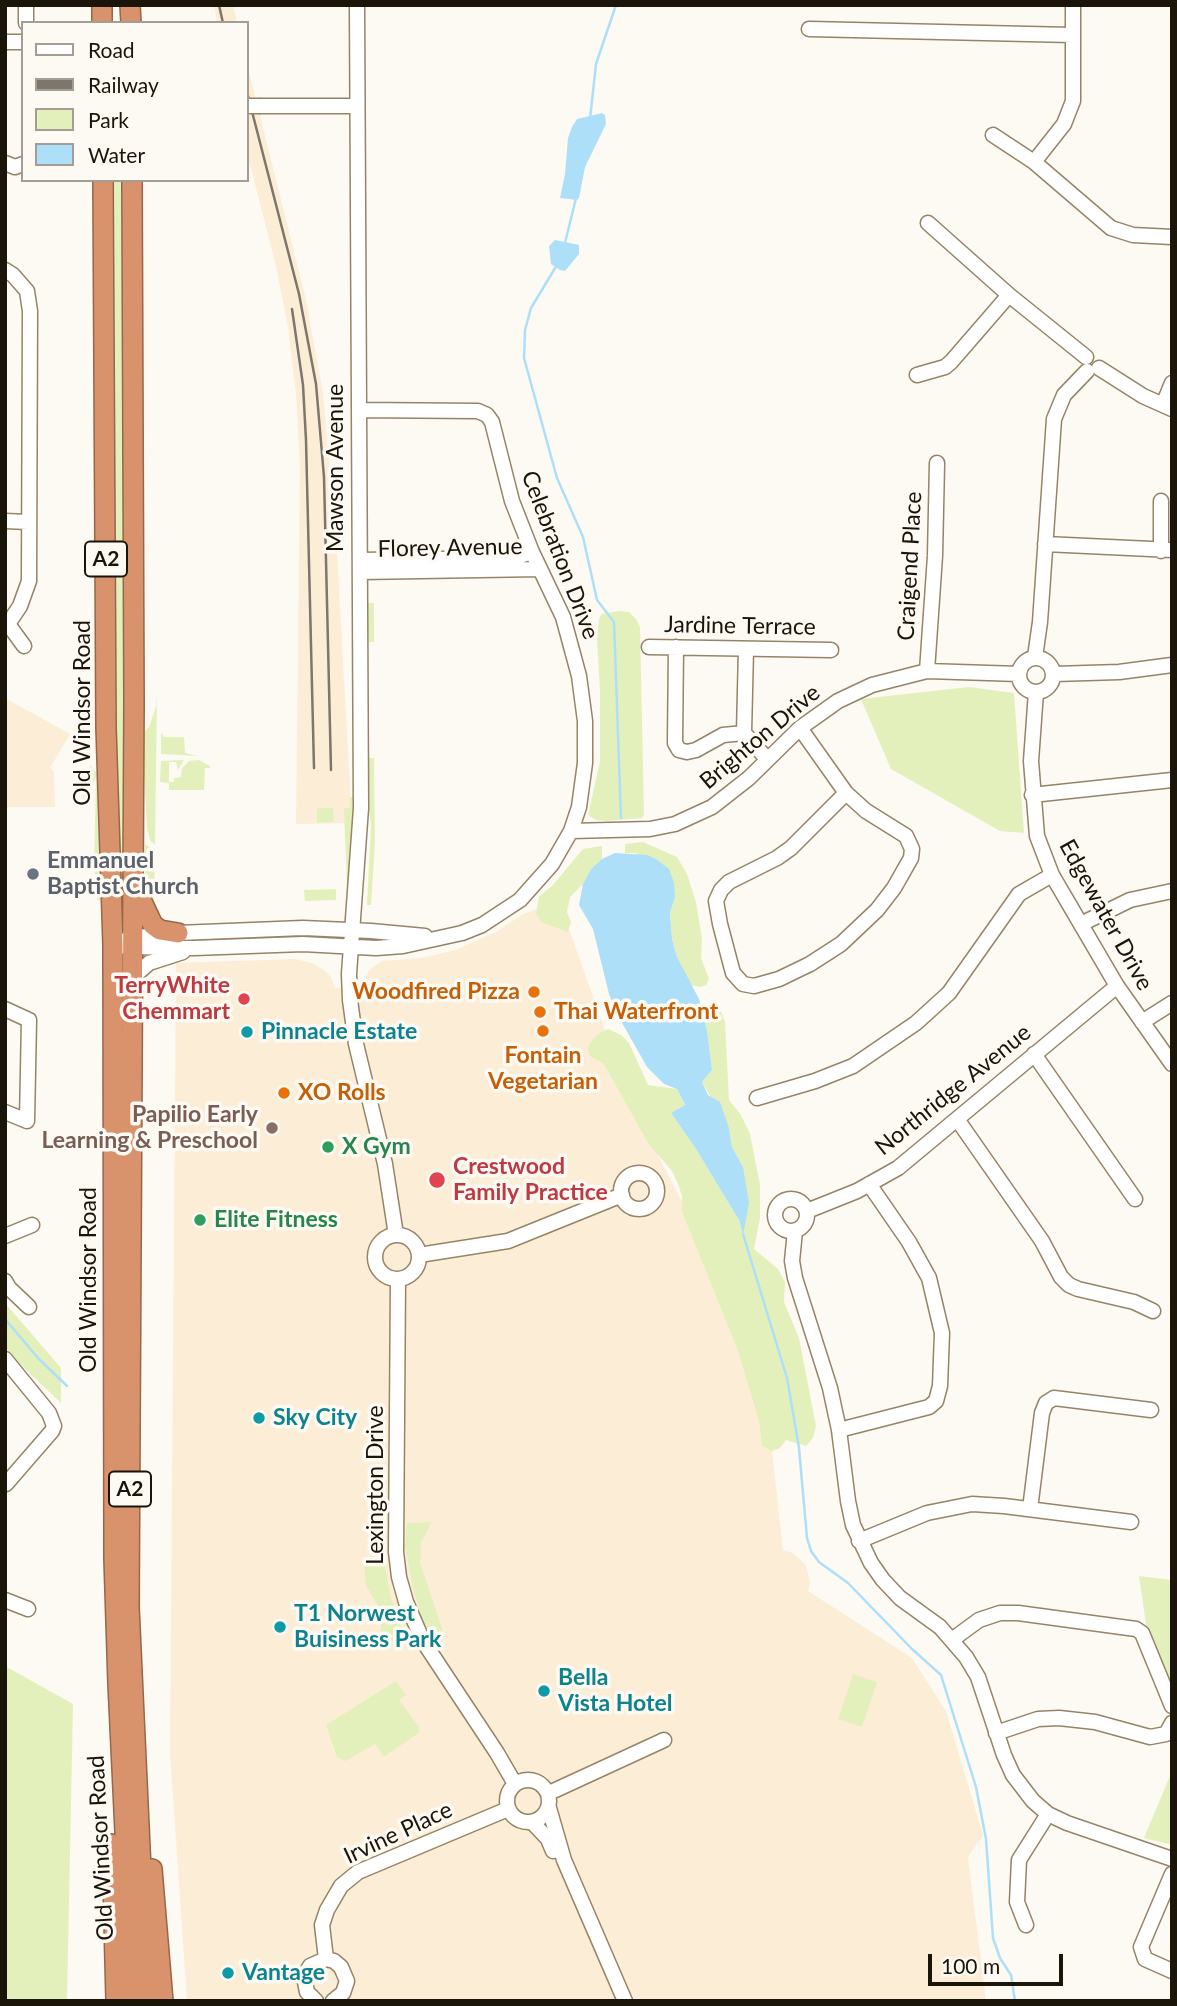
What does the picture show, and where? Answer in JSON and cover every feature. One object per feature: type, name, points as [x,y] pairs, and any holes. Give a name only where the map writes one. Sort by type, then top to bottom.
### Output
[{"type":"highway","name":"Old Windsor Road","points":[[103,182],[107,727],[122,942],[114,1559],[123,1646],[147,2001]]},
{"type":"highway","name":"Old Windsor Road","points":[[132,182],[132,883],[122,942],[133,977],[123,1646],[133,2001]]},
{"type":"highway","points":[[132,883],[153,925],[160,930],[178,933]]},
{"type":"highway","points":[[116,2001],[109,1713],[123,1646]]},
{"type":"highway","points":[[123,1646],[163,2001]]},
{"type":"street","name":"Mawson Avenue","points":[[353,930],[361,808],[357,5]]},
{"type":"street","points":[[1034,162],[1058,133],[1073,101],[1073,5]]},
{"type":"street","points":[[809,29],[1073,35]]},
{"type":"street","points":[[254,106],[358,106]]},
{"type":"street","points":[[993,135],[1034,162],[1111,228],[1133,235],[1172,237]]},
{"type":"street","points":[[928,223],[1091,365],[1167,407],[1172,383]]},
{"type":"street","points":[[5,270],[27,291],[30,311],[29,581],[20,607],[7,625],[24,646]]},
{"type":"street","points":[[917,376],[945,367],[951,362],[1009,295]]},
{"type":"street","points":[[1035,657],[1040,622],[1054,419],[1064,395],[1091,365]]},
{"type":"street","name":"Celebration Drive","points":[[122,942],[194,948],[287,944],[403,946],[462,933],[482,925],[520,900],[552,864],[570,831],[584,786],[585,721],[579,676],[563,617],[532,552],[512,501],[494,430],[487,415],[478,411],[359,410]]},
{"type":"street","name":"Craigend Place","points":[[927,671],[935,556],[937,463]]},
{"type":"street","points":[[1045,544],[1166,551],[1161,501]]},
{"type":"street","points":[[5,521],[28,522]]},
{"type":"street","name":"Florey Avenue","points":[[360,566],[513,558],[532,552]]},
{"type":"street","name":"Florey Avenue","points":[[360,566],[540,569]]},
{"type":"street","name":"Jardine Terrace","points":[[649,647],[831,650]]},
{"type":"street","points":[[676,647],[675,743],[679,750],[696,750],[723,735],[744,733]]},
{"type":"street","points":[[746,649],[744,733],[767,759]]},
{"type":"street","points":[[1035,657],[1048,662],[1054,674],[1049,687],[1036,692],[1022,684],[1018,674],[1022,664],[1035,657]]},
{"type":"street","points":[[1054,674],[1119,672],[1172,665]]},
{"type":"street","name":"Brighton Drive","points":[[570,831],[650,829],[675,824],[712,807],[749,778],[800,728],[854,692],[892,678],[927,671],[1018,674]]},
{"type":"street","name":"Edgewater Drive","points":[[1036,692],[1031,761],[1037,836],[1052,875],[1117,986],[1172,1064]]},
{"type":"street","points":[[800,728],[846,793],[866,811],[903,833],[909,840],[912,849],[909,862],[889,894],[841,944],[810,964],[779,979],[754,986],[739,981],[733,973],[720,924],[716,901],[720,890],[729,882],[791,848],[846,793]]},
{"type":"street","points":[[1032,795],[1172,780]]},
{"type":"street","points":[[757,1098],[815,1081],[853,1066],[916,1023],[949,993],[1019,894],[1052,875]]},
{"type":"street","points":[[1081,923],[1130,900],[1172,891]]},
{"type":"street","name":"Celebration Drive","points":[[122,942],[178,933],[303,928],[440,938]]},
{"type":"street","points":[[353,930],[349,974],[352,1020],[385,1164],[396,1235]]},
{"type":"street","points":[[133,977],[149,963],[194,948]]},
{"type":"street","name":"Northridge Avenue","points":[[807,1211],[857,1191],[898,1168],[1117,986]]},
{"type":"street","points":[[1142,1022],[1172,1003]]},
{"type":"street","points":[[5,1009],[29,1020],[27,1121],[5,1112]]},
{"type":"street","points":[[1034,1054],[1135,1199]]},
{"type":"street","points":[[957,1119],[1042,1241],[1061,1278],[1078,1289],[1134,1302],[1153,1311]]},
{"type":"street","points":[[839,1430],[929,1407],[936,1401],[940,1386],[942,1332],[929,1278],[909,1242],[869,1184]]},
{"type":"street","points":[[419,1255],[508,1241],[622,1195]]},
{"type":"street","points":[[794,1199],[801,1202],[807,1211],[806,1223],[795,1231],[784,1230],[775,1218],[777,1207],[783,1201],[794,1199]]},
{"type":"street","points":[[5,1236],[32,1225]]},
{"type":"street","points":[[795,1231],[792,1261],[795,1278],[817,1343],[839,1430],[848,1501],[859,1541],[883,1580],[900,1598],[953,1639],[978,1676],[996,1733],[1021,1788],[1048,1814],[1101,1836],[1172,1859]]},
{"type":"street","points":[[396,1235],[413,1242],[419,1255],[411,1275],[398,1280],[380,1271],[374,1259],[379,1245],[385,1239],[396,1235]]},
{"type":"street","name":"Lexington Drive","points":[[398,1280],[396,1552],[399,1577],[406,1602],[423,1641],[515,1784]]},
{"type":"street","points":[[5,1281],[29,1307]]},
{"type":"street","points":[[5,1359],[49,1413],[54,1426],[6,1484]]},
{"type":"street","points":[[1030,1509],[1042,1413],[1046,1403],[1054,1398],[1151,1410]]},
{"type":"street","points":[[859,1541],[928,1513],[972,1504],[1131,1522]]},
{"type":"street","points":[[5,1600],[28,1609]]},
{"type":"street","points":[[953,1639],[979,1620],[1000,1613],[1018,1612],[1136,1629],[1142,1633],[1172,1706]]},
{"type":"street","points":[[996,1733],[1038,1719],[1059,1718],[1095,1722],[1150,1737],[1166,1734],[1172,1723]]},
{"type":"street","points":[[625,2001],[564,1860],[549,1800],[542,1784],[522,1780],[515,1784],[507,1797],[508,1809],[516,1818],[523,1822],[532,1822],[544,1816],[549,1800],[664,1740]]},
{"type":"street","name":"Irvine Place","points":[[326,1959],[323,1925],[327,1910],[341,1886],[358,1872],[508,1809]]},
{"type":"street","points":[[1026,1925],[1017,1902],[1019,1860],[1048,1814]]},
{"type":"street","points":[[532,1822],[548,1839],[617,2001]]},
{"type":"street","points":[[1172,1874],[1141,1947],[1145,1959],[1172,1970]]},
{"type":"street","points":[[316,2001],[305,1989],[304,1977],[310,1966],[326,1959],[341,1967],[346,1980],[343,1993],[333,2001]]},
{"type":"shaded area","points":[[214,5],[233,5],[237,21],[217,21]]},
{"type":"shaded area","points":[[248,68],[306,300],[323,393],[330,470],[332,553],[337,553],[352,823],[296,824],[300,466],[296,394],[288,327],[276,266],[248,157]]},
{"type":"shaded area","points":[[5,698],[70,734],[50,768],[54,772],[55,807],[5,807]]},
{"type":"shaded area","points":[[557,901],[611,1047],[662,1163],[707,1250],[772,1451],[783,1550],[793,1553],[806,1565],[810,1583],[808,1591],[912,1658],[946,1711],[983,1835],[968,1857],[986,2001],[187,2001],[170,1753],[176,963],[295,959],[312,963],[324,970],[331,977],[335,988],[363,985],[369,970],[382,961],[421,958],[456,950],[498,931],[521,915]]},
{"type":"green space","points":[[111,182],[125,182],[126,928],[122,929],[117,912]]},
{"type":"green space","points":[[365,603],[374,603],[374,642],[369,642]]},
{"type":"green space","points":[[629,612],[640,627],[644,814],[642,818],[607,821],[596,820],[588,815],[600,761],[597,639],[602,614]]},
{"type":"green space","points":[[969,687],[1014,693],[1024,833],[1000,831],[891,769],[861,699]]},
{"type":"green space","points":[[157,694],[155,845],[150,840],[147,829],[142,734],[149,727]]},
{"type":"green space","points":[[161,733],[164,737],[184,737],[185,753],[198,756],[161,754]]},
{"type":"green space","points":[[366,758],[374,758],[375,842],[371,905],[367,905],[371,824]]},
{"type":"green space","points":[[184,760],[178,770],[176,762],[169,762],[169,782],[181,777],[182,768],[189,761],[199,760],[210,766],[205,768],[204,790],[169,790],[169,783],[160,782],[161,761]]},
{"type":"green space","points":[[90,765],[100,776],[103,900],[97,900],[94,863],[96,777],[81,807]]},
{"type":"green space","points":[[350,797],[355,797],[347,894],[344,808],[350,808]]},
{"type":"green space","points":[[317,808],[333,808],[334,822],[317,823]]},
{"type":"green space","points":[[643,842],[677,857],[687,874],[696,902],[702,939],[701,958],[709,979],[706,985],[690,985],[677,957],[672,939],[670,913],[675,897],[636,853],[625,853],[625,844]]},
{"type":"green space","points":[[145,844],[155,851],[154,905],[145,889]]},
{"type":"green space","points":[[602,846],[602,859],[570,897],[567,912],[571,922],[568,932],[541,922],[536,914],[539,896],[552,886],[583,849]]},
{"type":"green space","points":[[336,889],[336,900],[305,901],[304,890]]},
{"type":"green space","points":[[711,1003],[719,1006],[725,1022],[729,1100],[741,1115],[750,1134],[760,1185],[760,1218],[754,1249],[778,1269],[785,1282],[784,1302],[799,1338],[816,1426],[813,1438],[806,1446],[786,1440],[780,1448],[772,1451],[762,1446],[759,1421],[737,1348],[682,1212],[679,1186],[672,1171],[648,1143],[604,1064],[590,1056],[588,1050],[598,1034],[608,1029],[621,1035],[629,1043],[648,1085],[677,1089],[685,1106],[671,1113],[738,1218],[743,1233],[743,1167],[732,1147],[729,1128],[702,1082],[712,1070],[701,1007]]},
{"type":"green space","points":[[5,1303],[61,1368],[61,1403],[5,1347]]},
{"type":"green space","points":[[432,1522],[421,1542],[420,1562],[444,1634],[434,1641],[413,1590],[405,1546],[407,1523]]},
{"type":"green space","points":[[383,1557],[391,1598],[405,1638],[398,1641],[389,1641],[381,1631],[379,1607],[366,1586],[364,1565],[368,1564],[368,1558]]},
{"type":"green space","points":[[1139,1576],[1172,1580],[1172,1688],[1146,1624]]},
{"type":"green space","points":[[5,1666],[73,1704],[67,2001],[5,2001]]},
{"type":"green space","points":[[853,1674],[877,1682],[862,1727],[838,1719]]},
{"type":"green space","points":[[396,1681],[406,1695],[399,1700],[420,1728],[420,1732],[384,1757],[375,1744],[346,1761],[337,1757],[326,1725]]},
{"type":"green space","points":[[1172,1771],[1172,1845],[1144,1838]]},
{"type":"water","points":[[602,113],[605,115],[606,124],[585,167],[579,198],[560,198],[568,138],[572,127],[577,119]]},
{"type":"water","points":[[555,240],[579,245],[579,254],[565,271],[551,264],[549,246]]},
{"type":"water","points":[[615,853],[647,855],[656,859],[669,869],[674,883],[675,897],[670,913],[672,939],[677,957],[699,999],[707,1030],[712,1070],[702,1082],[708,1095],[720,1102],[732,1147],[743,1167],[749,1203],[743,1235],[739,1220],[671,1113],[685,1105],[677,1089],[664,1084],[647,1067],[616,1012],[593,929],[579,905],[583,884],[591,869],[602,859]]},
{"type":"waterway","points":[[590,119],[596,64],[616,5]]},
{"type":"waterway","points":[[565,243],[576,198]]},
{"type":"waterway","points":[[557,265],[531,308],[525,330],[524,358],[557,478],[583,537],[597,600],[614,622],[621,818]]},
{"type":"waterway","points":[[743,1234],[787,1378],[799,1448],[807,1538],[811,1551],[819,1562],[848,1583],[941,1675],[976,1787],[986,1839],[993,1938],[1000,1958],[1011,1975],[1015,2001]]},
{"type":"waterway","points":[[5,1319],[38,1358],[67,1386]]},
{"type":"railway","points":[[219,5],[223,21]]},
{"type":"railway","points":[[248,96],[299,294],[316,384],[324,477],[331,770]]},
{"type":"railway","points":[[292,309],[303,385],[306,440],[314,768]]},
{"type":"place","name":"Emmanuel Baptist Church","points":[[33,874]]},
{"type":"place","name":"Woodfired Pizza","points":[[534,992]]},
{"type":"place","name":"TerryWhite Chemmart","points":[[244,999]]},
{"type":"place","name":"Thai Waterfront","points":[[540,1012]]},
{"type":"place","name":"Fontain Vegetarian","points":[[543,1031]]},
{"type":"place","name":"Pinnacle Estate","points":[[247,1032]]},
{"type":"place","name":"XO Rolls","points":[[284,1093]]},
{"type":"place","name":"Papilio Early Learning & Preschool","points":[[272,1128]]},
{"type":"place","name":"X Gym","points":[[328,1147]]},
{"type":"place","name":"Crestwood Family Practice","points":[[437,1180]]},
{"type":"place","name":"Elite Fitness","points":[[200,1220]]},
{"type":"place","name":"Sky City","points":[[259,1418]]},
{"type":"place","name":"T1 Norwest Buisiness Park","points":[[280,1627]]},
{"type":"place","name":"Bella Vista Hotel","points":[[544,1691]]},
{"type":"place","name":"Vantage","points":[[228,1973]]}]
